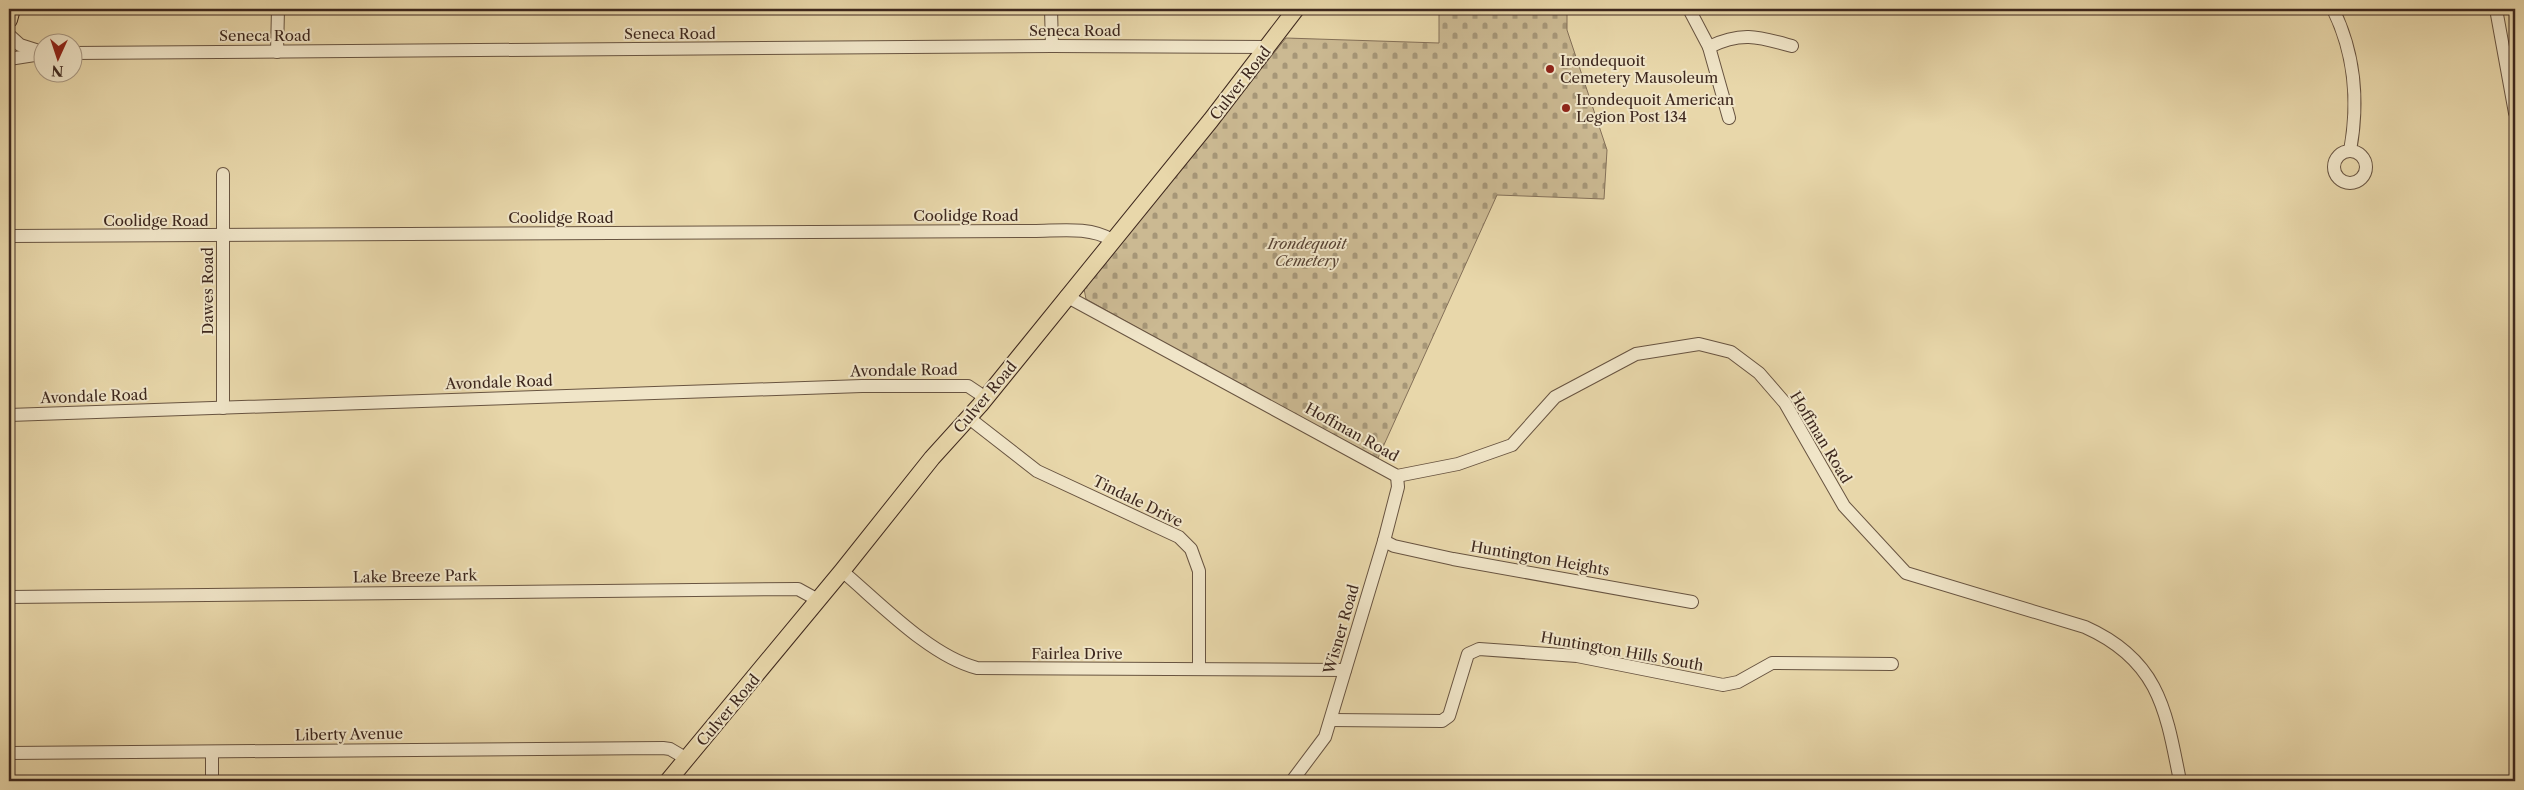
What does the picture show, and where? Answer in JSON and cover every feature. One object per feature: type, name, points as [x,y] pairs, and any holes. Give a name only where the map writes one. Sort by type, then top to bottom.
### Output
[{"type":"main road","points":[[9,20],[12,9]]},
{"type":"main road","name":"Culver Road","points":[[668,781],[842,571],[932,458],[986,398],[1066,296],[1268,47],[1296,9]]},
{"type":"street","points":[[277,52],[278,9]]},
{"type":"street","points":[[1051,9],[1052,46]]},
{"type":"street","points":[[1689,9],[1709,47],[1729,118]]},
{"type":"street","points":[[2333,9],[2347,46],[2354,79],[2355,117],[2350,150]]},
{"type":"street","points":[[2496,9],[2515,113]]},
{"type":"street","points":[[9,35],[20,45],[32,49]]},
{"type":"street","points":[[1709,47],[1730,38],[1749,36],[1792,46]]},
{"type":"street","name":"Seneca Road","points":[[82,53],[1052,46],[1268,47]]},
{"type":"street","points":[[9,59],[32,55]]},
{"type":"street","name":"Dawes Road","points":[[223,174],[223,408]]},
{"type":"street","name":"Coolidge Road","points":[[9,236],[1033,230],[1090,231],[1102,234],[1112,240]]},
{"type":"street","name":"Hoffman Road","points":[[1066,296],[1397,476],[1458,464],[1512,445],[1555,397],[1636,354],[1699,344],[1731,352],[1759,373],[1785,403],[1844,506],[1906,573],[2085,627],[2099,634],[2131,657],[2146,673],[2168,719],[2180,781]]},
{"type":"street","name":"Avondale Road","points":[[9,415],[862,386],[968,386],[986,398]]},
{"type":"street","name":"Tindale Drive","points":[[969,418],[1037,471],[1164,529],[1185,542],[1194,556],[1199,571],[1199,669]]},
{"type":"street","name":"Wisner Road","points":[[1292,781],[1325,737],[1384,541],[1398,487],[1397,476]]},
{"type":"street","name":"Huntington Heights","points":[[1384,541],[1394,546],[1453,559],[1692,602]]},
{"type":"street","name":"Fairlea Drive","points":[[842,571],[933,647],[948,658],[969,666],[986,669],[1346,670]]},
{"type":"street","name":"Lake Breeze Park","points":[[9,597],[798,589],[818,600]]},
{"type":"street","name":"Huntington Hills South","points":[[1330,720],[1442,721],[1449,716],[1468,654],[1479,649],[1577,656],[1724,685],[1738,682],[1772,663],[1892,664]]},
{"type":"street","name":"Liberty Avenue","points":[[9,753],[662,748],[670,749],[687,759]]},
{"type":"street","points":[[212,752],[212,781]]},
{"type":"green space","name":"Irondequoit Cemetery","points":[[1439,9],[1567,9],[1567,30],[1607,150],[1604,199],[1497,195],[1378,458],[1247,389],[1086,299],[1084,289],[1088,283],[1286,38],[1439,43]]},
{"type":"place","name":"Irondequoit Cemetery Mausoleum","points":[[1550,69]]},
{"type":"place","name":"Irondequoit American Legion Post 134","points":[[1566,108]]}]
